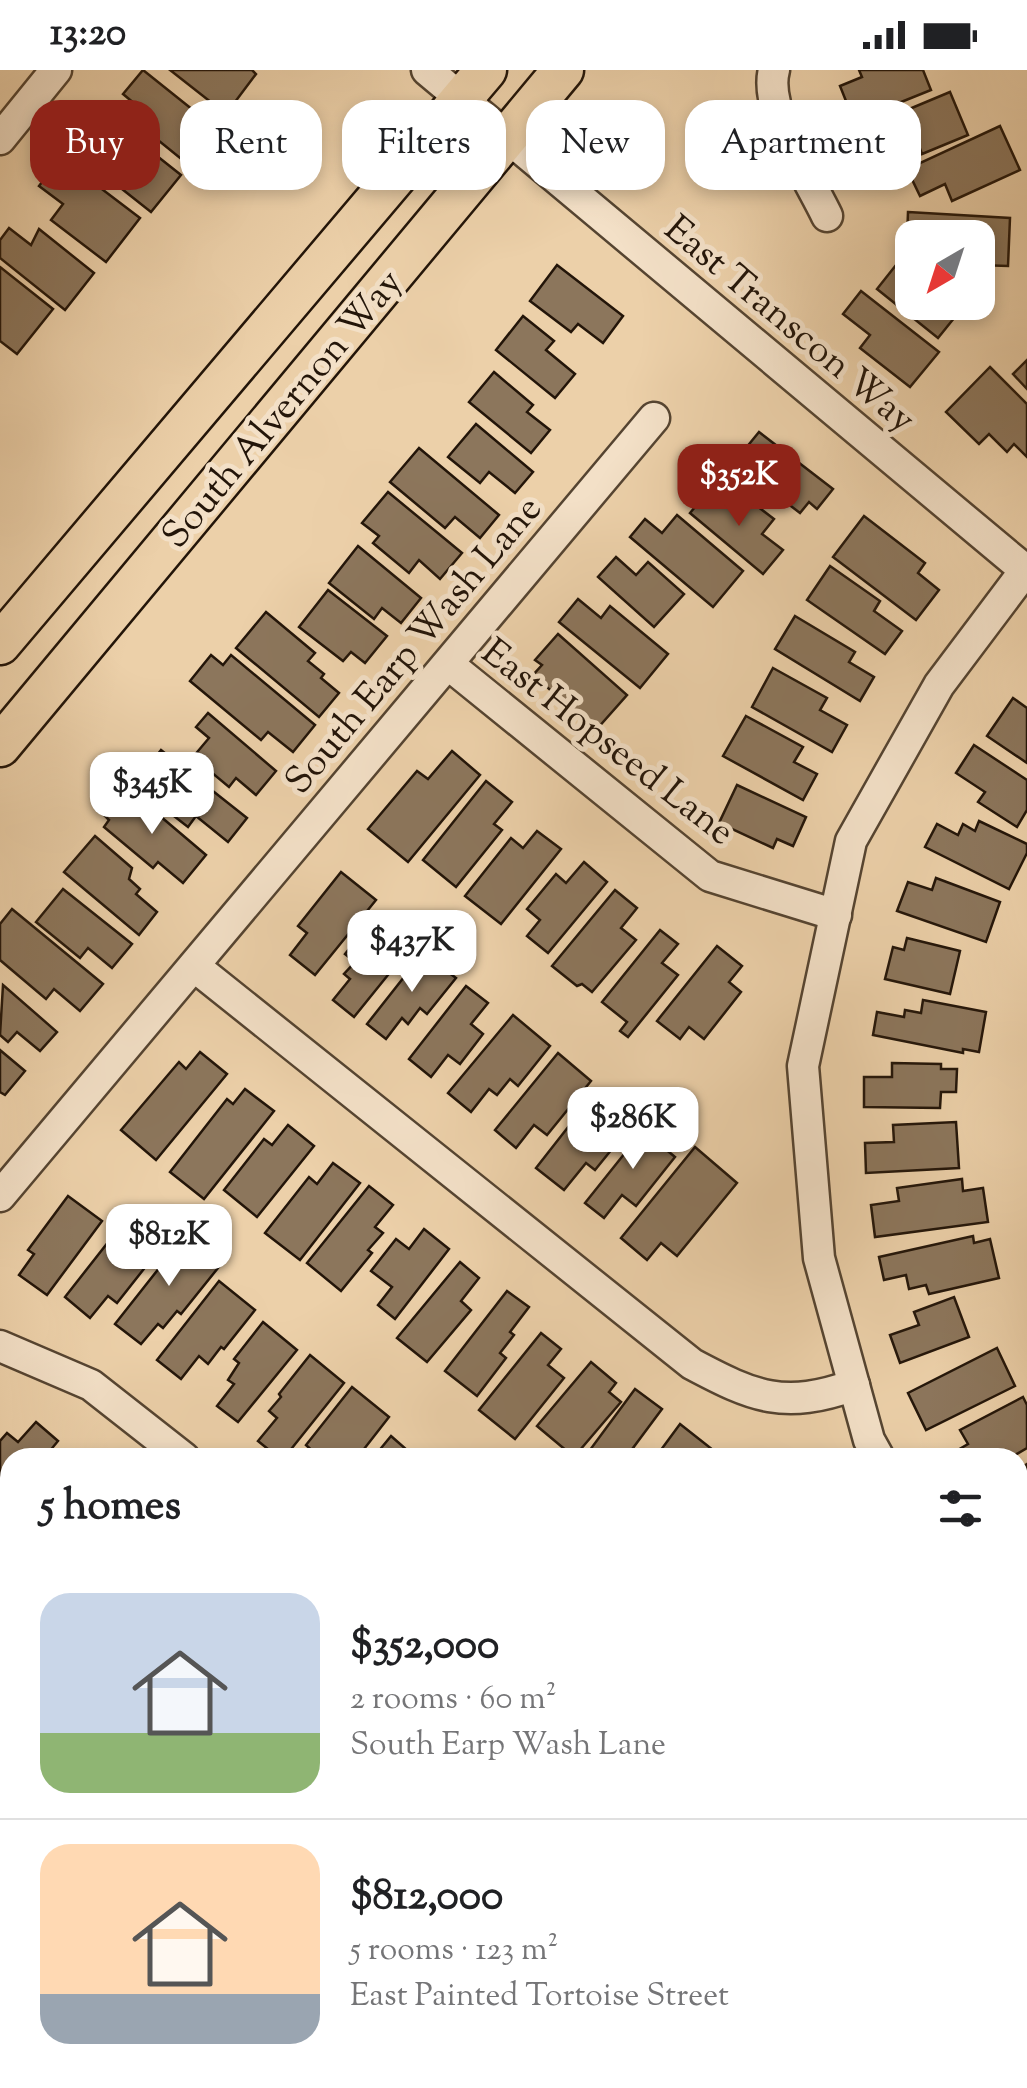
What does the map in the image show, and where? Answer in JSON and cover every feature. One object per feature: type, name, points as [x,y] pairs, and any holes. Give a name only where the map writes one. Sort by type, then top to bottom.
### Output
[{"type":"main road","name":"South Alvernon Way","points":[[506,137],[564,70]]},
{"type":"main road","name":"South Alvernon Way","points":[[0,644],[474,84]]},
{"type":"main road","name":"South Alvernon Way","points":[[0,746],[462,190]]},
{"type":"street","points":[[0,139],[55,70]]},
{"type":"street","name":"East Transcon Way","points":[[427,70],[474,84]]},
{"type":"street","points":[[774,70],[771,82],[778,115],[827,216]]},
{"type":"street","name":"East Transcon Way","points":[[506,137],[1026,569]]},
{"type":"street","name":"South Earp Wash Lane","points":[[0,1196],[654,418]]},
{"type":"street","points":[[873,1448],[819,1258],[804,1066],[851,841],[939,685],[1026,569]]},
{"type":"street","name":"East Hopseed Lane","points":[[448,664],[710,876],[836,914]]},
{"type":"street","points":[[194,966],[692,1364],[744,1391],[779,1400],[829,1394],[854,1386]]},
{"type":"street","points":[[0,1346],[92,1384],[172,1448]]},
{"type":"building","points":[[143,70],[180,100],[180,158],[160,142],[160,100],[130,100],[123,94]]},
{"type":"building","points":[[170,70],[252,70],[256,74],[236,100],[208,100]]},
{"type":"building","points":[[859,70],[923,70],[931,90],[906,100],[846,100],[840,86],[862,77]]},
{"type":"building","points":[[950,92],[968,135],[922,154],[921,104]]},
{"type":"building","points":[[1000,126],[1020,170],[952,201],[945,184],[920,196],[917,190],[921,190],[921,163]]},
{"type":"building","points":[[160,158],[180,176],[151,212],[123,190],[160,190]]},
{"type":"building","points":[[44,190],[103,190],[140,218],[106,262],[51,220],[63,204]]},
{"type":"building","points":[[908,212],[1010,218],[1008,266],[995,266],[995,220],[908,220]]},
{"type":"building","points":[[9,228],[31,245],[39,229],[94,273],[65,310],[0,258],[0,240]]},
{"type":"building","points":[[557,265],[623,316],[603,343],[578,324],[571,332],[530,301]]},
{"type":"building","points":[[895,266],[895,303],[877,289]]},
{"type":"building","points":[[0,267],[53,309],[17,354],[0,341]]},
{"type":"building","points":[[861,291],[939,352],[910,387],[860,348],[870,335],[843,314]]},
{"type":"building","points":[[523,316],[554,341],[546,350],[575,374],[555,398],[496,350]]},
{"type":"building","points":[[916,320],[952,320],[938,338]]},
{"type":"building","points":[[1027,360],[1027,389],[1013,374]]},
{"type":"building","points":[[990,367],[1027,404],[1027,457],[1014,444],[1007,452],[989,434],[979,444],[946,412]]},
{"type":"building","points":[[494,372],[533,405],[527,412],[550,430],[531,453],[469,402]]},
{"type":"building","points":[[476,424],[533,472],[515,493],[489,472],[480,483],[448,457]]},
{"type":"building","points":[[759,432],[833,489],[817,509],[809,502],[800,513],[757,480],[763,472],[741,454]]},
{"type":"building","points":[[419,448],[499,515],[480,538],[455,517],[445,528],[390,482]]},
{"type":"building","points":[[711,488],[739,511],[749,500],[774,519],[762,534],[783,550],[763,574],[690,513]]},
{"type":"building","points":[[388,492],[462,553],[440,579],[419,560],[409,573],[373,543],[379,536],[362,523]]},
{"type":"building","points":[[677,515],[743,571],[713,607],[630,537],[645,519],[662,533]]},
{"type":"building","points":[[864,516],[925,563],[918,573],[939,590],[916,620],[833,557]]},
{"type":"building","points":[[358,546],[421,598],[401,623],[382,608],[374,619],[329,583]]},
{"type":"building","points":[[616,557],[636,575],[648,562],[684,594],[654,627],[598,577]]},
{"type":"building","points":[[830,566],[880,601],[874,611],[902,631],[885,654],[807,600]]},
{"type":"building","points":[[328,590],[387,636],[365,663],[351,652],[343,661],[299,627]]},
{"type":"building","points":[[578,599],[601,618],[610,606],[668,654],[640,688],[559,622]]},
{"type":"building","points":[[266,612],[315,653],[308,661],[339,693],[319,717],[236,648]]},
{"type":"building","points":[[795,616],[855,652],[849,662],[874,677],[860,701],[775,649]]},
{"type":"building","points":[[558,634],[627,695],[596,730],[533,675],[542,665],[535,660]]},
{"type":"building","points":[[211,655],[223,665],[231,655],[315,725],[293,752],[268,732],[261,740],[190,681]]},
{"type":"building","points":[[773,668],[827,698],[820,710],[847,725],[832,752],[752,707]]},
{"type":"building","points":[[1013,698],[1027,708],[1027,763],[987,736]]},
{"type":"building","points":[[208,713],[276,771],[256,795],[236,778],[229,787],[193,757],[209,738],[196,727]]},
{"type":"building","points":[[746,716],[803,747],[794,762],[817,774],[803,800],[723,756]]},
{"type":"building","points":[[974,745],[1027,780],[1027,810],[1017,827],[978,802],[985,792],[956,773]]},
{"type":"building","points":[[161,750],[247,818],[228,842],[196,816],[188,827],[138,788],[147,777],[143,773]]},
{"type":"building","points":[[452,751],[480,775],[408,862],[368,829],[417,771],[428,779]]},
{"type":"building","points":[[486,781],[512,802],[494,824],[502,830],[456,887],[423,860]]},
{"type":"building","points":[[737,785],[806,817],[793,846],[777,839],[773,848],[719,823]]},
{"type":"building","points":[[127,788],[206,855],[183,883],[158,862],[153,868],[104,827],[109,820],[104,815]]},
{"type":"building","points":[[979,821],[1027,844],[1027,853],[1009,889],[925,847],[937,824],[958,835],[963,824],[975,831]]},
{"type":"building","points":[[537,831],[561,849],[501,924],[465,896],[511,838],[523,848]]},
{"type":"building","points":[[95,836],[132,868],[129,879],[140,889],[136,894],[157,912],[139,935],[64,872]]},
{"type":"building","points":[[584,862],[607,882],[548,953],[527,936],[540,920],[527,909],[556,874],[566,883]]},
{"type":"building","points":[[341,872],[376,900],[315,975],[290,955],[307,933],[298,926]]},
{"type":"building","points":[[936,878],[1000,902],[986,942],[897,911],[908,882],[932,890]]},
{"type":"building","points":[[63,889],[132,944],[112,968],[88,948],[80,958],[36,922]]},
{"type":"building","points":[[615,890],[637,908],[621,928],[636,940],[592,992],[582,984],[577,986],[552,966]]},
{"type":"building","points":[[12,909],[103,984],[80,1011],[54,989],[46,999],[0,960],[0,924]]},
{"type":"building","points":[[377,914],[413,944],[354,1017],[333,1000],[350,979],[344,974],[355,962],[345,954]]},
{"type":"building","points":[[660,930],[678,944],[662,963],[678,975],[628,1037],[620,1031],[627,1022],[602,1002]]},
{"type":"building","points":[[907,938],[960,951],[950,994],[885,979],[893,947],[904,950]]},
{"type":"building","points":[[717,946],[742,966],[729,982],[741,992],[704,1039],[689,1027],[680,1039],[657,1021]]},
{"type":"building","points":[[423,953],[456,978],[427,1014],[420,1008],[408,1024],[402,1018],[386,1039],[367,1024]]},
{"type":"building","points":[[3,985],[57,1032],[40,1051],[17,1032],[8,1042],[0,1035]]},
{"type":"building","points":[[466,986],[488,1003],[471,1024],[483,1034],[460,1064],[448,1055],[431,1077],[409,1059]]},
{"type":"building","points":[[923,1000],[986,1012],[979,1052],[963,1049],[963,1053],[873,1035],[877,1012],[904,1017],[905,1010],[921,1013]]},
{"type":"building","points":[[513,1015],[550,1046],[518,1086],[510,1079],[497,1095],[489,1089],[471,1112],[448,1093]]},
{"type":"building","points":[[0,1050],[25,1071],[5,1095],[0,1092]]},
{"type":"building","points":[[200,1052],[227,1074],[156,1160],[121,1130],[179,1062],[186,1069]]},
{"type":"building","points":[[558,1053],[591,1081],[547,1135],[534,1125],[516,1148],[495,1130]]},
{"type":"building","points":[[892,1063],[941,1064],[941,1069],[957,1069],[956,1092],[941,1092],[940,1108],[864,1107],[864,1077],[892,1077]]},
{"type":"building","points":[[245,1089],[274,1111],[204,1199],[170,1172],[227,1099],[233,1104]]},
{"type":"building","points":[[587,1103],[625,1133],[595,1170],[586,1163],[564,1190],[536,1168]]},
{"type":"building","points":[[956,1122],[959,1168],[866,1173],[865,1143],[894,1142],[893,1125]]},
{"type":"building","points":[[649,1123],[669,1139],[663,1147],[675,1157],[636,1206],[622,1195],[604,1218],[585,1203]]},
{"type":"building","points":[[288,1125],[314,1146],[257,1217],[224,1190],[264,1139],[272,1145]]},
{"type":"building","points":[[695,1147],[737,1183],[677,1256],[661,1243],[647,1260],[621,1238]]},
{"type":"building","points":[[333,1163],[360,1183],[300,1260],[265,1233],[309,1177],[317,1184]]},
{"type":"building","points":[[962,1179],[963,1191],[983,1188],[988,1222],[875,1237],[871,1205],[899,1201],[897,1188]]},
{"type":"building","points":[[369,1186],[393,1205],[375,1227],[383,1233],[368,1250],[372,1253],[341,1291],[307,1263]]},
{"type":"building","points":[[68,1196],[102,1221],[47,1295],[19,1275],[34,1254],[28,1250]]},
{"type":"building","points":[[131,1213],[156,1233],[148,1243],[158,1251],[117,1303],[108,1296],[90,1318],[65,1297]]},
{"type":"building","points":[[424,1229],[449,1249],[395,1319],[378,1305],[392,1287],[371,1271],[396,1239],[409,1249]]},
{"type":"building","points":[[186,1234],[222,1263],[181,1314],[177,1311],[163,1328],[158,1324],[141,1344],[115,1324]]},
{"type":"building","points":[[973,1236],[974,1243],[990,1239],[999,1278],[929,1294],[926,1285],[909,1289],[906,1275],[884,1280],[879,1257]]},
{"type":"building","points":[[460,1262],[479,1278],[461,1301],[471,1310],[427,1362],[397,1338]]},
{"type":"building","points":[[219,1281],[255,1310],[208,1364],[199,1356],[181,1379],[157,1360]]},
{"type":"building","points":[[507,1291],[529,1307],[500,1353],[506,1358],[477,1396],[445,1371]]},
{"type":"building","points":[[954,1297],[969,1337],[900,1363],[890,1335],[919,1325],[914,1312]]},
{"type":"building","points":[[263,1322],[297,1350],[238,1422],[217,1406],[234,1384],[228,1380],[239,1363],[234,1359]]},
{"type":"building","points":[[541,1333],[561,1349],[548,1365],[564,1378],[515,1439],[479,1410]]},
{"type":"building","points":[[997,1348],[1015,1386],[926,1430],[908,1393]]},
{"type":"building","points":[[310,1355],[344,1383],[292,1448],[267,1448],[258,1441],[277,1418],[269,1411],[281,1397],[279,1394]]},
{"type":"building","points":[[591,1362],[616,1383],[609,1392],[621,1402],[582,1448],[563,1448],[537,1426]]},
{"type":"building","points":[[352,1387],[389,1417],[365,1448],[306,1445]]},
{"type":"building","points":[[635,1389],[662,1409],[633,1448],[591,1448]]},
{"type":"building","points":[[1023,1397],[1027,1405],[1027,1448],[961,1448],[968,1444],[960,1430]]},
{"type":"building","points":[[36,1422],[58,1441],[52,1448],[0,1448],[7,1433],[18,1442]]},
{"type":"building","points":[[680,1424],[710,1448],[662,1448]]},
{"type":"building","points":[[391,1436],[405,1448],[381,1448]]}]
